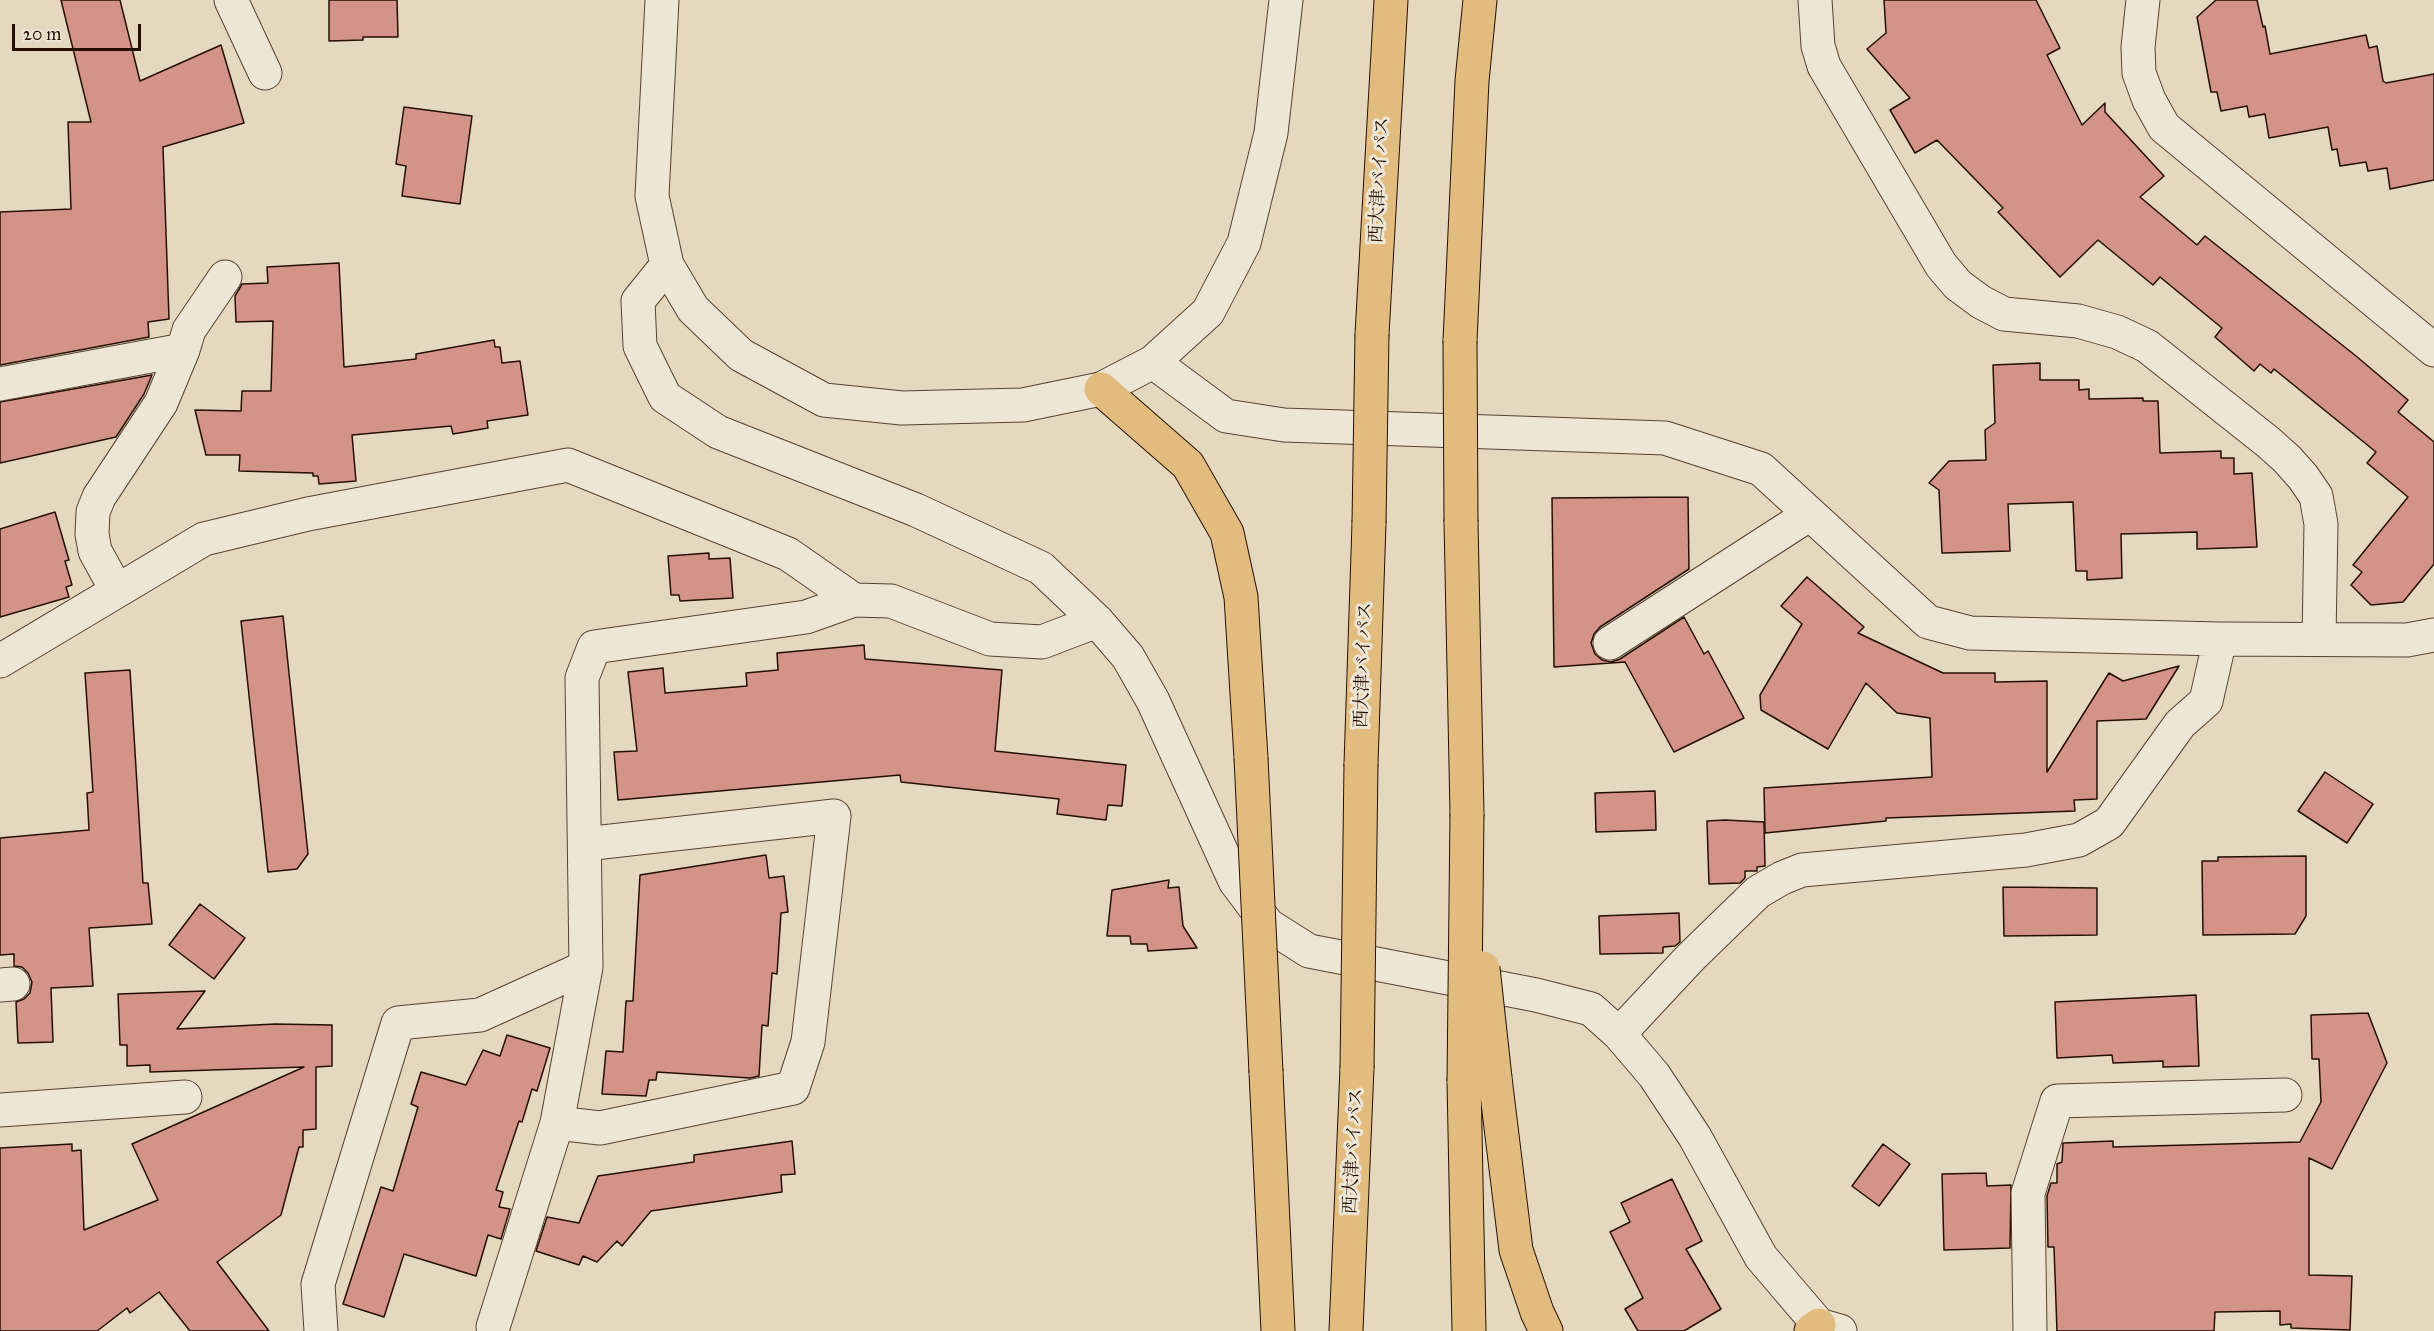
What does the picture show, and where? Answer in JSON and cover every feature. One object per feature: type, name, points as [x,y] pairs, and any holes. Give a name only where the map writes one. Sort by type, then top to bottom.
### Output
[{"type":"highway","name":"西大津バイパス","points":[[1346,1331],[1358,1068],[1361,764],[1369,523],[1372,334],[1391,0]]},
{"type":"highway","points":[[1469,1331],[1479,1080],[1467,814],[1460,341],[1472,81],[1480,0]]},
{"type":"highway","points":[[1101,389],[1188,465],[1227,533],[1241,597],[1251,758],[1278,1331]]},
{"type":"highway","points":[[1479,1080],[1516,1250],[1537,1312],[1546,1331]]},
{"type":"street","points":[[231,0],[265,73]]},
{"type":"street","points":[[662,0],[652,196],[667,265],[693,309],[741,355],[824,400],[902,408],[1023,405],[1101,389],[1153,362],[1208,312],[1244,243],[1271,133],[1286,0]]},
{"type":"street","points":[[1815,0],[1818,46],[1824,66],[1941,265],[1958,285],[1981,302],[2004,314],[2078,321],[2117,332],[2147,346],[2268,442],[2303,477],[2316,496],[2321,524],[2319,639]]},
{"type":"street","points":[[2144,0],[2139,22],[2139,73],[2149,100],[2164,127],[2434,350]]},
{"type":"street","points":[[667,265],[638,300],[640,346],[665,397],[718,432],[916,510],[1041,568],[1097,621],[1128,657],[1153,701],[1235,881],[1268,925],[1309,951],[1591,1009],[1619,1034],[1654,1075],[1695,1137],[1761,1257],[1822,1329]]},
{"type":"street","points":[[117,591],[95,551],[92,534],[93,512],[99,497],[161,403],[189,330],[225,277]]},
{"type":"street","points":[[0,384],[183,350]]},
{"type":"street","points":[[1153,362],[1226,416],[1284,425],[1665,438],[1761,469],[1928,622],[1970,633],[2220,639],[2407,640],[2434,635]]},
{"type":"street","points":[[0,661],[204,539],[308,514],[568,465],[788,555],[854,600]]},
{"type":"street","points":[[1610,643],[1810,514]]},
{"type":"street","points":[[492,1327],[557,1123],[586,967],[582,678],[594,647],[806,616],[854,600],[891,601],[990,639],[1042,642],[1097,621]]},
{"type":"street","points":[[1619,1034],[1691,957],[1758,892],[1782,878],[1802,870],[2026,850],[2079,840],[2109,823],[2180,724],[2206,702],[2220,639]]},
{"type":"street","points":[[557,1123],[600,1128],[794,1088],[808,1042],[834,816],[585,844]]},
{"type":"street","points":[[321,1331],[318,1284],[398,1023],[480,1015],[586,967]]},
{"type":"street","points":[[2030,1331],[2028,1193],[2057,1101],[2285,1095]]},
{"type":"street","points":[[0,1110],[185,1097]]},
{"type":"building","points":[[61,0],[120,0],[140,81],[221,45],[244,123],[163,147],[169,319],[148,322],[149,337],[0,365],[0,212],[71,209],[68,122],[91,122]]},
{"type":"building","points":[[329,0],[397,0],[398,37],[363,37],[363,40],[329,41]]},
{"type":"building","points":[[1884,0],[2036,0],[2060,48],[2047,55],[2082,125],[2105,103],[2105,112],[2164,176],[2140,197],[2197,245],[2205,236],[2408,400],[2398,412],[2434,442],[2434,564],[2403,602],[2371,605],[2351,585],[2362,572],[2353,565],[2408,497],[2367,463],[2376,452],[2274,369],[2271,373],[2260,364],[2254,371],[2215,337],[2222,328],[2160,277],[2153,285],[2098,240],[2060,277],[1998,212],[2003,208],[1937,140],[1915,153],[1890,110],[1910,98],[1867,49],[1886,33]]},
{"type":"building","points":[[2216,0],[2257,0],[2270,54],[2366,35],[2369,48],[2377,46],[2383,81],[2386,83],[2434,74],[2434,180],[2390,189],[2387,168],[2368,171],[2366,162],[2340,166],[2337,149],[2332,150],[2328,127],[2269,138],[2265,114],[2249,117],[2247,106],[2221,111],[2217,92],[2211,92],[2197,17]]},
{"type":"building","points":[[404,107],[472,116],[460,204],[402,196],[406,166],[396,164]]},
{"type":"building","points":[[339,263],[344,367],[416,359],[416,354],[494,340],[495,347],[500,347],[502,363],[520,361],[528,415],[487,421],[488,428],[453,434],[451,426],[352,435],[356,481],[319,484],[318,476],[313,476],[313,473],[239,471],[240,455],[206,455],[195,410],[241,411],[242,391],[271,391],[273,321],[236,322],[235,296],[242,284],[268,283],[267,267]]},
{"type":"building","points":[[2040,363],[2040,380],[2079,380],[2079,390],[2089,389],[2089,399],[2143,398],[2143,401],[2158,401],[2160,453],[2221,451],[2221,458],[2234,458],[2234,474],[2252,473],[2257,547],[2197,549],[2197,532],[2121,534],[2122,578],[2087,580],[2087,571],[2076,571],[2073,502],[2008,504],[2010,551],[1942,553],[1939,490],[1929,483],[1949,461],[1986,460],[1985,430],[1995,423],[1993,365]]},
{"type":"building","points":[[152,375],[144,394],[116,437],[0,463],[0,402]]},
{"type":"building","points":[[1688,497],[1689,569],[1600,627],[1591,643],[1595,654],[1602,660],[1611,662],[1620,659],[1684,617],[1704,654],[1708,651],[1744,718],[1674,752],[1625,662],[1554,667],[1552,498]]},
{"type":"building","points":[[55,512],[69,560],[65,561],[72,585],[66,587],[69,597],[0,617],[0,529]]},
{"type":"building","points":[[709,553],[709,559],[730,558],[733,598],[680,601],[679,595],[671,595],[668,556]]},
{"type":"building","points":[[1807,577],[1864,627],[1858,633],[1943,673],[1995,673],[1995,682],[2047,681],[2047,772],[2109,673],[2123,681],[2179,666],[2146,719],[2097,721],[2097,799],[2074,800],[2075,811],[1886,818],[1886,821],[1765,833],[1764,788],[1932,777],[1930,718],[1897,713],[1866,683],[1828,749],[1761,710],[1760,695],[1802,624],[1781,606]]},
{"type":"building","points":[[283,616],[308,854],[297,869],[268,872],[241,621]]},
{"type":"building","points":[[864,645],[865,659],[1002,670],[995,751],[1126,765],[1122,806],[1108,805],[1106,820],[1057,814],[1059,799],[901,782],[900,775],[618,800],[614,752],[637,751],[628,672],[663,668],[665,693],[747,686],[746,673],[778,670],[777,653]]},
{"type":"building","points":[[130,670],[143,883],[148,883],[152,924],[89,928],[93,986],[51,988],[53,1042],[18,1043],[16,1002],[24,999],[30,993],[32,982],[22,967],[14,966],[14,954],[0,955],[0,838],[89,830],[87,793],[93,792],[85,673]]},
{"type":"building","points":[[2325,772],[2373,804],[2347,843],[2298,811]]},
{"type":"building","points":[[1655,791],[1656,830],[1596,832],[1595,793]]},
{"type":"building","points":[[1707,821],[1764,822],[1765,866],[1757,867],[1757,871],[1745,871],[1745,878],[1740,883],[1709,884]]},
{"type":"building","points":[[766,855],[769,878],[784,876],[788,912],[781,913],[777,974],[772,973],[768,1026],[762,1025],[759,1076],[750,1078],[657,1072],[656,1080],[649,1080],[646,1096],[602,1094],[606,1051],[623,1052],[626,1001],[633,1001],[640,875]]},
{"type":"building","points":[[2306,856],[2306,916],[2295,934],[2203,935],[2202,861],[2218,861],[2218,857]]},
{"type":"building","points":[[1169,880],[1168,888],[1179,887],[1183,926],[1197,948],[1148,951],[1147,944],[1131,944],[1130,936],[1107,936],[1112,890]]},
{"type":"building","points":[[2003,887],[2097,888],[2097,935],[2004,936]]},
{"type":"building","points":[[200,904],[245,938],[214,979],[169,945]]},
{"type":"building","points":[[1679,913],[1680,942],[1675,946],[1663,947],[1663,953],[1600,954],[1599,916]]},
{"type":"building","points":[[205,991],[177,1029],[275,1024],[332,1025],[332,1066],[316,1067],[316,1129],[303,1130],[303,1147],[299,1147],[281,1215],[217,1262],[269,1331],[190,1331],[159,1292],[130,1313],[127,1308],[97,1331],[0,1331],[0,1148],[72,1144],[72,1151],[81,1150],[84,1230],[158,1200],[132,1144],[304,1067],[150,1072],[150,1065],[127,1066],[127,1045],[120,1045],[118,994]]},
{"type":"building","points":[[2196,995],[2199,1066],[2163,1067],[2163,1061],[2113,1063],[2112,1055],[2057,1058],[2055,1002]]},
{"type":"building","points":[[2368,1013],[2387,1063],[2332,1169],[2309,1158],[2309,1275],[2352,1276],[2350,1330],[2291,1328],[2291,1324],[2280,1325],[2280,1311],[2215,1312],[2214,1331],[2057,1331],[2054,1247],[2048,1247],[2047,1196],[2051,1183],[2057,1183],[2057,1164],[2062,1162],[2063,1143],[2113,1141],[2113,1147],[2300,1142],[2321,1102],[2319,1059],[2312,1059],[2311,1015]]},
{"type":"building","points":[[507,1035],[550,1048],[537,1091],[532,1089],[496,1190],[503,1192],[499,1207],[510,1209],[501,1239],[488,1235],[476,1276],[404,1254],[384,1317],[343,1304],[381,1187],[393,1191],[418,1107],[411,1104],[421,1072],[466,1085],[483,1050],[500,1056]]},
{"type":"building","points":[[792,1141],[795,1174],[781,1175],[782,1192],[651,1211],[622,1246],[617,1241],[597,1262],[583,1256],[579,1265],[536,1251],[547,1217],[579,1223],[598,1176],[694,1162],[694,1155]]},
{"type":"building","points":[[1883,1144],[1910,1164],[1879,1206],[1852,1186]]},
{"type":"building","points":[[1986,1173],[1987,1186],[2011,1185],[2010,1248],[1944,1250],[1942,1174]]},
{"type":"building","points":[[1672,1179],[1702,1241],[1686,1249],[1721,1309],[1684,1331],[1638,1331],[1625,1309],[1643,1298],[1610,1232],[1630,1222],[1621,1203]]}]
